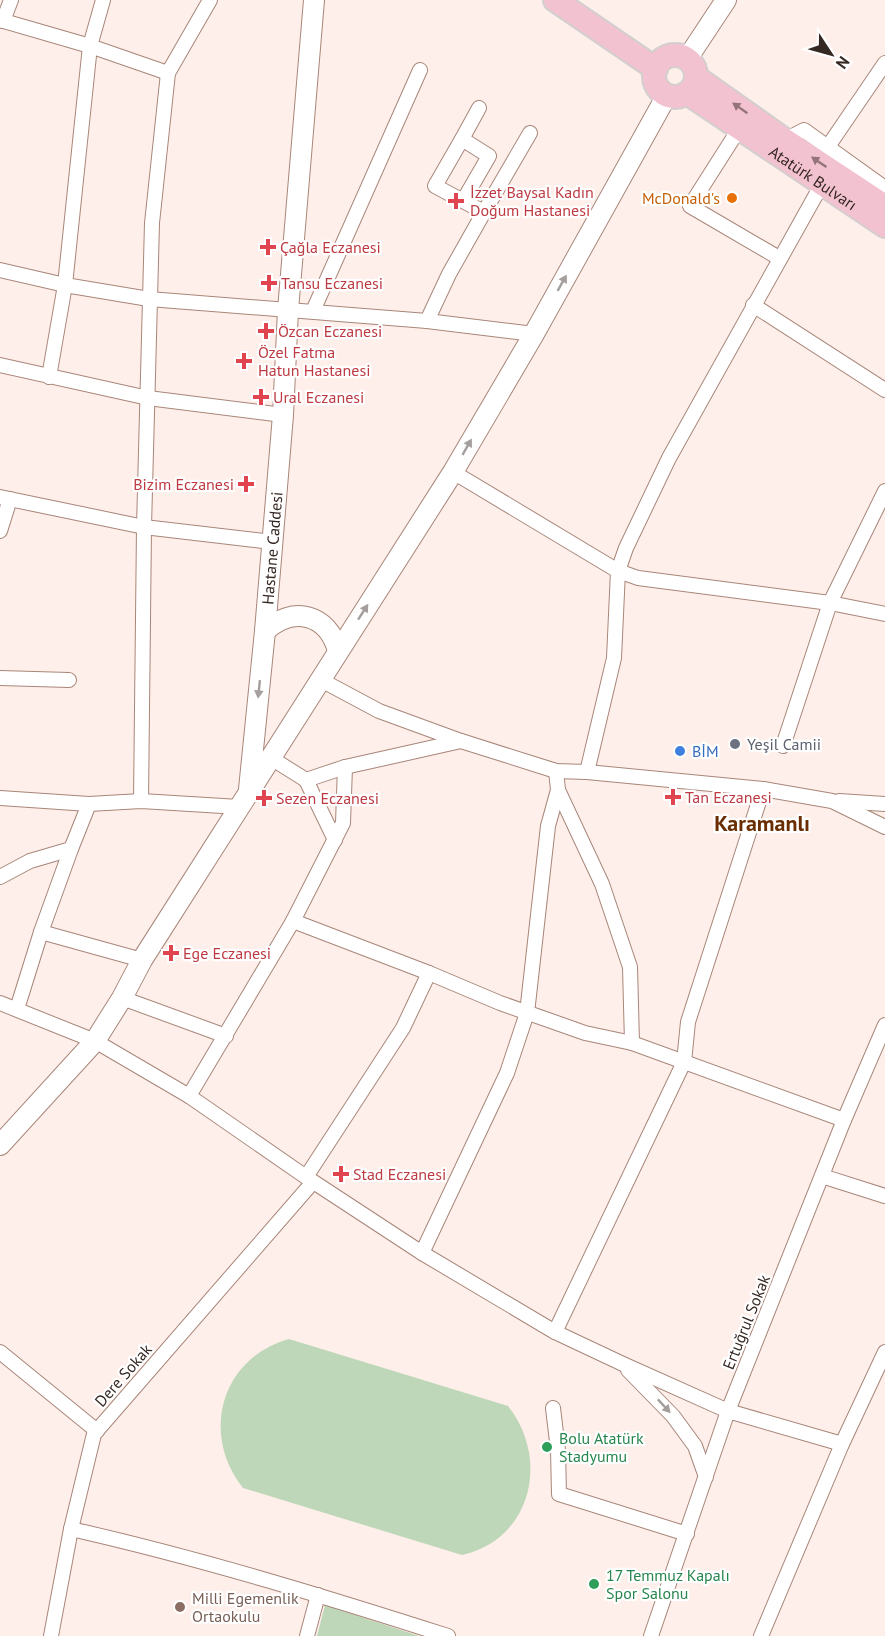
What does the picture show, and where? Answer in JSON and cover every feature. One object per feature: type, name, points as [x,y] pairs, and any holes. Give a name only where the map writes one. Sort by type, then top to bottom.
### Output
[{"type":"main road","points":[[555,0],[676,75]]},
{"type":"main road","points":[[582,0],[676,75]]},
{"type":"main road","points":[[244,800],[453,472],[534,334],[676,75],[726,0]]},
{"type":"main road","name":"Hastane Caddesi","points":[[0,1145],[95,1041],[142,960],[244,800],[255,732],[265,631],[283,415],[288,310],[315,5]]},
{"type":"main road","name":"Atatürk Bulvarı","points":[[676,75],[739,129],[885,226]]},
{"type":"main road","name":"Atatürk Bulvarı","points":[[676,75],[785,140],[885,206]]},
{"type":"main road","points":[[265,631],[283,618],[304,616],[325,626],[336,642],[338,651]]},
{"type":"main road","points":[[255,732],[261,750],[271,758]]},
{"type":"street","points":[[11,0],[2,20],[90,46],[168,74]]},
{"type":"street","points":[[49,377],[65,285],[90,46],[103,0]]},
{"type":"street","points":[[141,801],[144,527],[152,223],[168,74],[210,0]]},
{"type":"street","points":[[827,148],[885,63]]},
{"type":"street","points":[[313,311],[420,70]]},
{"type":"street","points":[[479,108],[435,186],[484,212]]},
{"type":"street","points":[[739,129],[690,206],[779,258]]},
{"type":"street","points":[[785,140],[804,130],[885,188]]},
{"type":"street","points":[[427,321],[449,274],[530,133]]},
{"type":"street","points":[[462,139],[489,156],[463,201]]},
{"type":"street","points":[[587,772],[614,658],[618,571],[626,548],[669,458],[822,184]]},
{"type":"street","points":[[0,270],[65,285],[149,299],[427,321],[534,334]]},
{"type":"street","points":[[753,305],[885,390]]},
{"type":"street","points":[[0,365],[148,398],[283,415]]},
{"type":"street","points":[[453,472],[618,571],[638,578],[830,603],[885,614]]},
{"type":"street","points":[[783,746],[830,603],[885,491]]},
{"type":"street","points":[[0,531],[5,498],[144,527],[272,542]]},
{"type":"street","points":[[0,678],[69,680]]},
{"type":"street","points":[[321,680],[379,711],[461,741],[556,771],[763,789],[832,801],[885,804]]},
{"type":"street","points":[[306,780],[345,766],[461,741]]},
{"type":"street","points":[[271,758],[306,780],[335,840]]},
{"type":"street","points":[[189,1096],[293,921],[335,840],[343,823],[345,766]]},
{"type":"street","points":[[556,771],[558,790],[602,884],[630,967],[632,1043]]},
{"type":"street","points":[[555,1332],[684,1062],[688,1022],[763,789]]},
{"type":"street","points":[[422,1253],[507,1073],[527,1013],[548,826],[558,790]]},
{"type":"street","points":[[0,798],[89,804],[244,800]]},
{"type":"street","points":[[832,801],[885,827]]},
{"type":"street","points":[[16,1009],[41,932],[89,804]]},
{"type":"street","points":[[0,877],[30,861],[71,849]]},
{"type":"street","points":[[293,921],[429,972],[527,1013],[585,1033],[632,1043],[844,1120]]},
{"type":"street","points":[[41,932],[142,960]]},
{"type":"street","name":"Dere Sokak","points":[[51,1636],[71,1529],[94,1434],[310,1180],[403,1029],[429,972]]},
{"type":"street","points":[[122,998],[226,1036]]},
{"type":"street","points":[[0,1003],[95,1041],[189,1096],[310,1180],[422,1253],[555,1332],[728,1411],[842,1444]]},
{"type":"street","name":"Ertuğrul Sokak","points":[[651,1636],[728,1411],[844,1120],[885,1025]]},
{"type":"street","points":[[822,1176],[885,1196]]},
{"type":"street","points":[[0,1352],[97,1431]]},
{"type":"street","points":[[761,1636],[842,1444],[885,1352]]},
{"type":"street","points":[[623,1364],[673,1416],[695,1446],[706,1477]]},
{"type":"street","points":[[553,1408],[558,1450],[559,1494],[687,1534]]},
{"type":"street","points":[[71,1529],[158,1549],[318,1595],[448,1636]]},
{"type":"street","points":[[307,1636],[318,1595]]},
{"type":"green space","points":[[289,1339],[508,1406],[521,1427],[528,1449],[530,1472],[527,1494],[518,1515],[505,1532],[486,1546],[462,1555],[243,1488],[230,1467],[222,1445],[221,1422],[224,1400],[233,1380],[247,1363],[266,1349]]},
{"type":"green space","points":[[325,1605],[419,1636],[317,1636]]},
{"type":"place","name":"McDonald's","points":[[732,198]]},
{"type":"place","name":"İzzet Baysal Kadın Doğum Hastanesi","points":[[456,201]]},
{"type":"place","name":"Çağla Eczanesi","points":[[268,247]]},
{"type":"place","name":"Tansu Eczanesi","points":[[269,283]]},
{"type":"place","name":"Özcan Eczanesi","points":[[266,331]]},
{"type":"place","name":"Özel Fatma Hatun Hastanesi","points":[[244,361]]},
{"type":"place","name":"Ural Eczanesi","points":[[261,397]]},
{"type":"place","name":"Bizim Eczanesi","points":[[246,484]]},
{"type":"place","name":"Yeşil Camii","points":[[735,744]]},
{"type":"place","name":"BİM","points":[[680,751]]},
{"type":"place","name":"Tan Eczanesi","points":[[673,797]]},
{"type":"place","name":"Sezen Eczanesi","points":[[264,798]]},
{"type":"place","name":"Ege Eczanesi","points":[[171,953]]},
{"type":"place","name":"Stad Eczanesi","points":[[341,1174]]},
{"type":"place","name":"Bolu Atatürk Stadyumu","points":[[547,1447]]},
{"type":"place","name":"17 Temmuz Kapalı Spor Salonu","points":[[594,1584]]},
{"type":"place","name":"Milli Egemenlik Ortaokulu","points":[[180,1607]]},
{"type":"district","name":"Karamanlı","points":[[762,823]]}]
